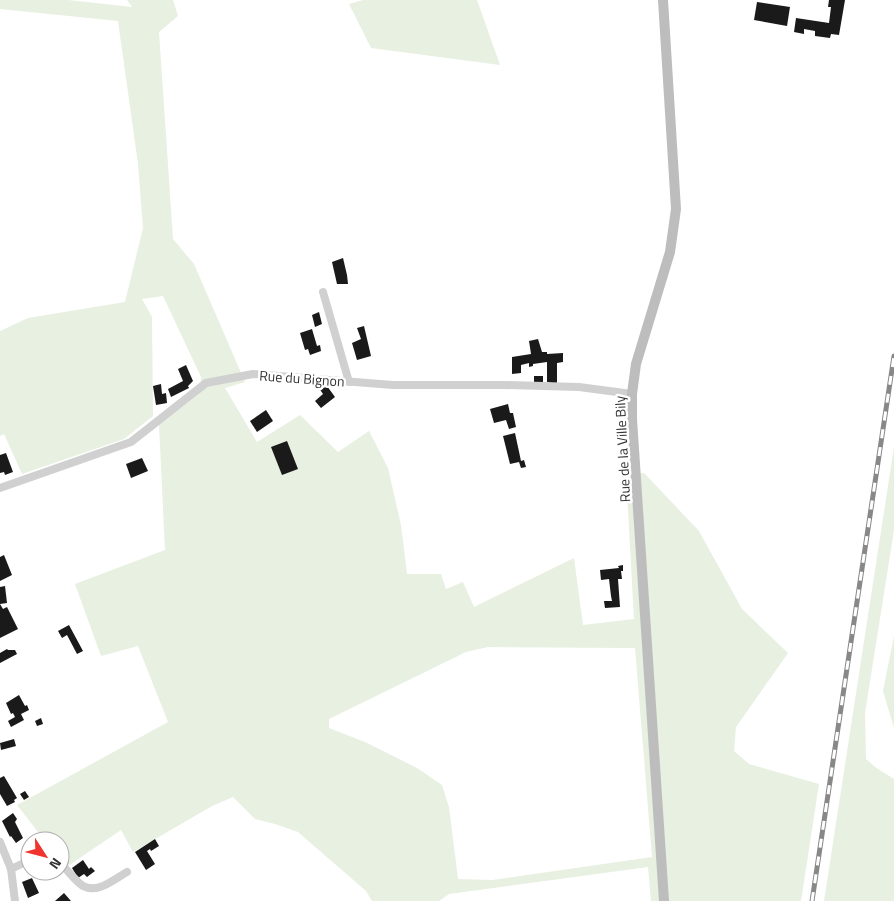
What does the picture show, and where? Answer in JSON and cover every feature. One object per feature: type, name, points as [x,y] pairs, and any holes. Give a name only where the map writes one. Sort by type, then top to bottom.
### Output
[{"type":"street","name":"Rue de la Ville Bily","points":[[663,0],[676,210],[670,252],[636,364],[632,394],[664,901]]},
{"type":"street","points":[[323,292],[349,382]]},
{"type":"street","name":"Rue du Bignon","points":[[0,488],[131,442],[206,383],[253,374],[393,385],[579,386],[632,394]]},
{"type":"street","points":[[0,842],[11,869],[15,901]]},
{"type":"street","points":[[11,869],[20,865]]},
{"type":"street","points":[[70,873],[82,885],[96,889],[127,872]]},
{"type":"green space","points":[[0,0],[68,0],[132,7],[127,0],[173,0],[178,16],[159,32],[173,239],[194,264],[245,382],[225,388],[257,442],[300,415],[338,452],[369,431],[388,468],[401,525],[407,574],[441,574],[446,589],[463,582],[474,607],[574,558],[583,625],[634,619],[626,474],[644,473],[699,531],[742,609],[788,653],[736,727],[734,751],[749,764],[819,784],[801,901],[651,901],[648,867],[449,894],[439,901],[372,901],[366,891],[298,832],[255,819],[233,797],[212,806],[133,852],[121,830],[70,865],[70,831],[37,831],[17,805],[168,722],[138,646],[101,656],[75,584],[165,550],[159,425],[199,394],[201,377],[163,296],[142,299],[152,317],[153,416],[124,439],[22,474],[4,434],[0,436],[0,331],[28,318],[125,302],[143,228],[138,164],[118,21],[0,9]],"holes":[[[488,647],[635,648],[652,857],[492,880],[458,879],[449,807],[442,785],[417,768],[365,742],[329,728],[329,719],[466,652]]]},
{"type":"green space","points":[[363,0],[477,0],[500,65],[371,48],[349,4]]},
{"type":"green space","points":[[894,447],[894,530],[865,713],[866,759],[894,779],[894,901],[824,901]]},
{"type":"green space","points":[[894,636],[894,728],[883,691]]},
{"type":"building","points":[[829,0],[845,0],[839,35],[831,34],[830,38],[815,36],[815,31],[804,29],[804,34],[794,32],[796,18],[829,23],[831,7],[828,7]]},
{"type":"building","points":[[757,2],[790,7],[787,26],[754,20]]},
{"type":"building","points":[[343,258],[348,284],[337,284],[332,262]]},
{"type":"building","points":[[319,312],[322,324],[315,327],[312,315]]},
{"type":"building","points":[[364,326],[371,356],[357,360],[352,343],[361,339],[357,328]]},
{"type":"building","points":[[312,329],[317,346],[320,345],[321,351],[310,355],[308,349],[305,350],[300,333]]},
{"type":"building","points":[[538,339],[542,352],[547,352],[547,354],[563,353],[563,362],[557,363],[557,384],[547,382],[547,362],[533,364],[533,366],[529,367],[529,363],[521,365],[521,373],[512,374],[512,357],[531,354],[529,341]]},
{"type":"building","points":[[186,365],[193,381],[188,386],[189,388],[171,397],[168,389],[183,381],[178,369]]},
{"type":"building","points":[[534,376],[543,376],[543,383],[534,383]]},
{"type":"building","points":[[161,384],[162,394],[166,393],[167,403],[156,405],[153,386]]},
{"type":"building","points":[[317,385],[327,386],[335,397],[321,408],[315,401],[323,394]]},
{"type":"building","points":[[508,404],[510,413],[513,413],[516,427],[509,429],[506,420],[494,423],[490,409]]},
{"type":"building","points":[[266,410],[273,421],[257,432],[250,421]]},
{"type":"building","points":[[515,433],[521,461],[524,460],[526,467],[521,468],[519,462],[510,464],[503,436]]},
{"type":"building","points":[[287,441],[298,469],[282,475],[271,447]]},
{"type":"building","points":[[6,453],[13,472],[5,475],[4,472],[0,473],[0,455]]},
{"type":"building","points":[[142,458],[148,471],[131,478],[126,464]]},
{"type":"building","points":[[4,555],[12,575],[0,581],[0,557]]},
{"type":"building","points":[[623,565],[623,571],[621,571],[622,579],[618,579],[620,607],[605,608],[604,601],[612,601],[609,579],[601,580],[600,570],[619,568],[618,566]]},
{"type":"building","points":[[5,586],[7,603],[0,604],[0,587]]},
{"type":"building","points":[[0,604],[3,609],[7,607],[18,629],[0,638]]},
{"type":"building","points":[[69,625],[83,651],[77,654],[67,635],[62,638],[58,631]]},
{"type":"building","points":[[7,649],[15,650],[17,654],[0,663],[0,653]]},
{"type":"building","points":[[19,695],[29,710],[21,714],[24,720],[11,727],[8,721],[15,717],[13,713],[11,714],[6,703]]},
{"type":"building","points":[[41,718],[43,724],[37,726],[35,721]]},
{"type":"building","points":[[14,739],[16,746],[1,750],[0,743]]},
{"type":"building","points":[[4,776],[17,798],[14,800],[15,802],[7,806],[0,794],[0,778]]},
{"type":"building","points":[[25,791],[29,797],[24,800],[20,794]]},
{"type":"building","points":[[13,813],[17,819],[15,822],[20,832],[20,840],[16,843],[10,837],[2,821]]},
{"type":"building","points":[[155,839],[159,846],[151,851],[150,849],[147,851],[155,864],[146,870],[135,852]]},
{"type":"building","points":[[83,860],[89,869],[91,867],[95,871],[87,877],[84,874],[78,878],[72,868]]},
{"type":"building","points":[[33,881],[39,893],[28,898],[22,882]]},
{"type":"building","points":[[64,893],[71,901],[55,901]]},
{"type":"railway","points":[[812,901],[894,356]]}]
